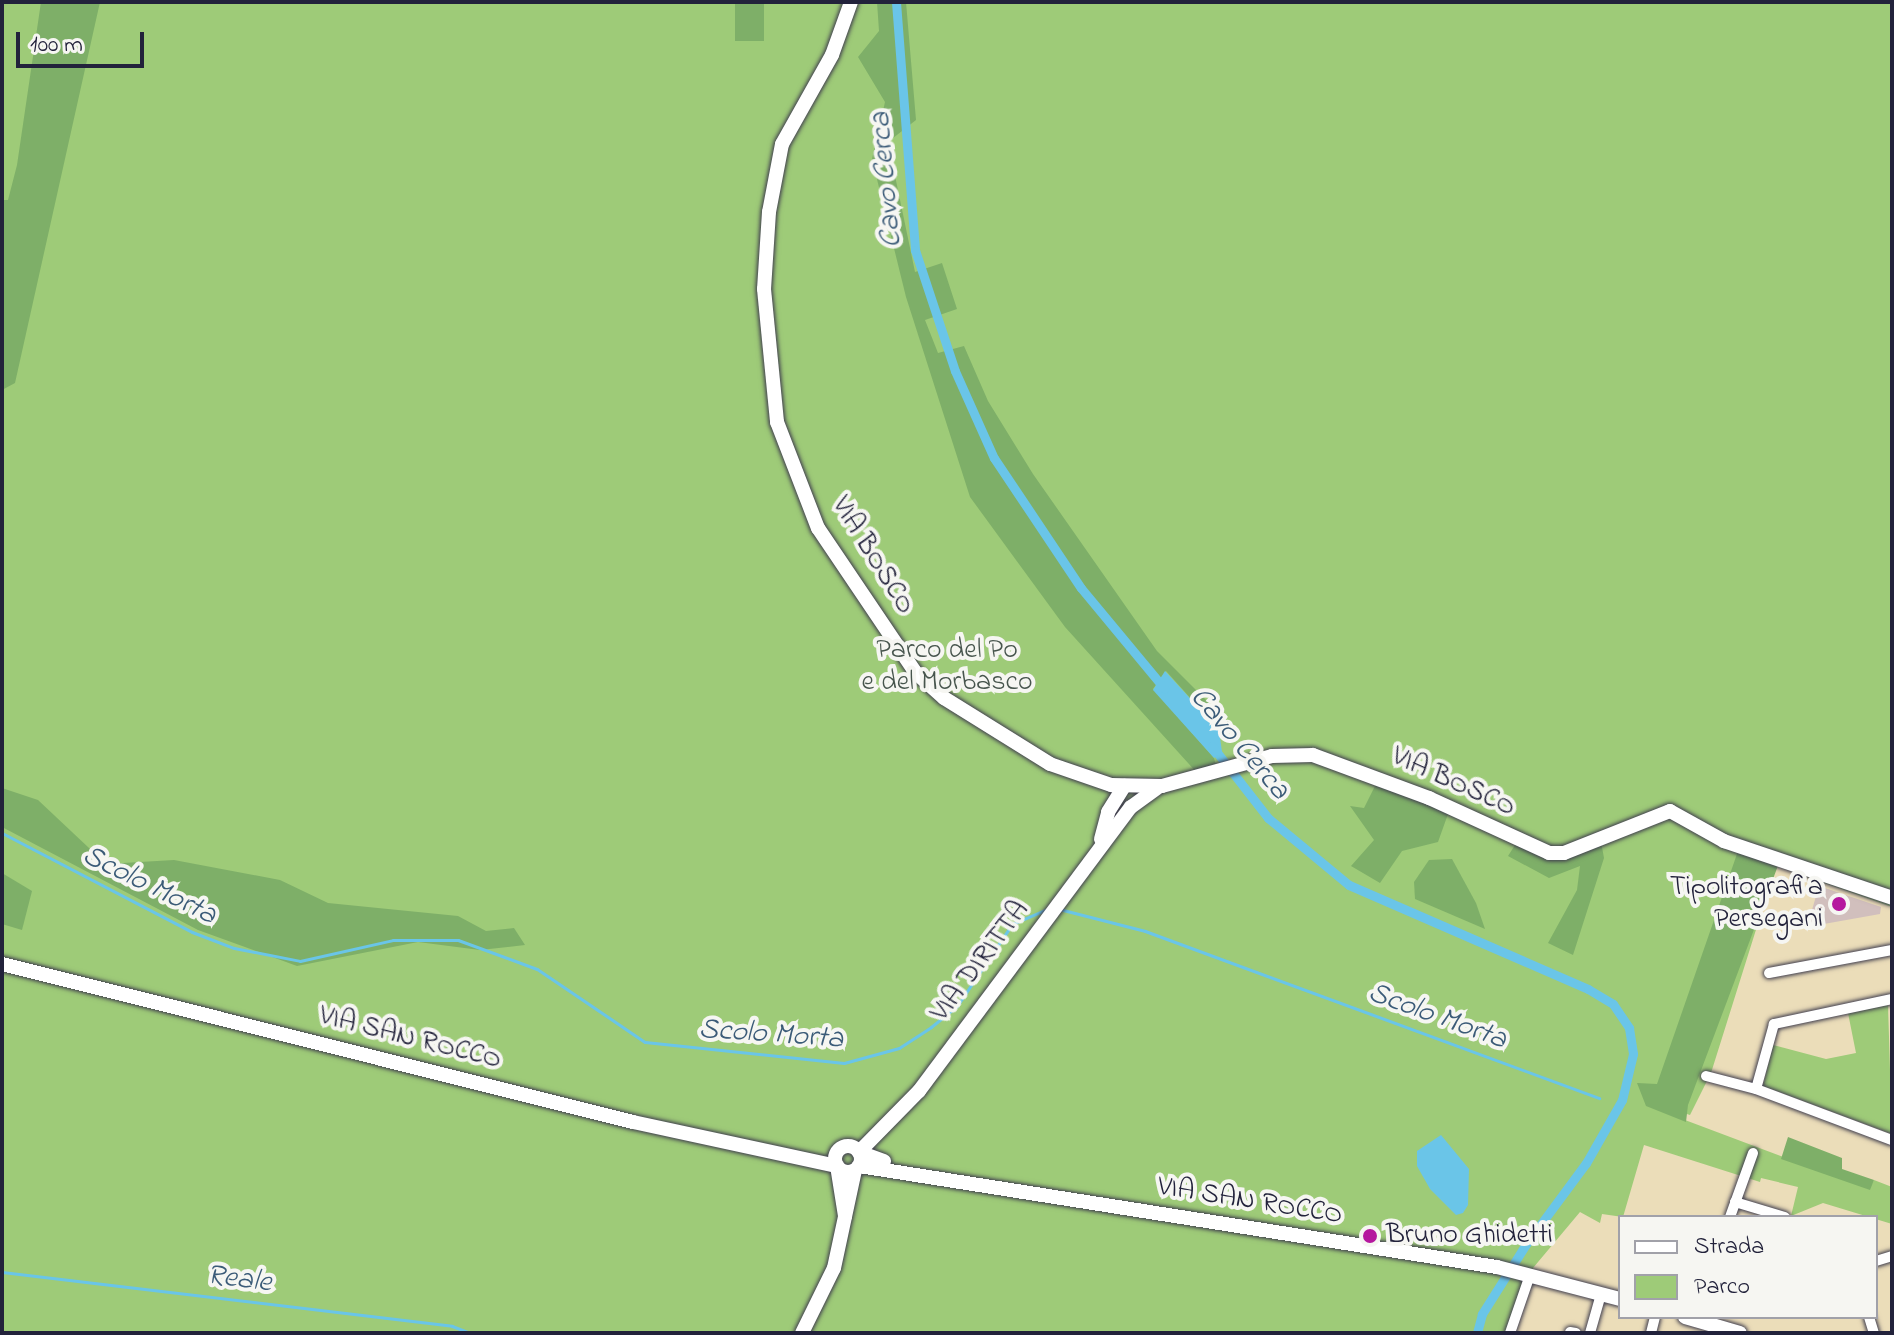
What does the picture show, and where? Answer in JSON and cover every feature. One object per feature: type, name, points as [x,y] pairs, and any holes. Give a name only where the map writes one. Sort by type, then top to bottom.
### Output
[{"type":"street","name":"VIA BOSCO","points":[[851,2],[832,55],[782,144],[769,212],[764,289],[777,422],[818,528],[915,672],[978,722],[1050,764],[1091,779],[1124,786],[1162,786],[1247,762],[1293,753],[1330,760],[1549,853],[1564,853],[1670,811],[1724,841],[1892,898]]},
{"type":"street","points":[[1091,779],[1102,792],[1108,812]]},
{"type":"street","points":[[1124,786],[1131,807]]},
{"type":"street","name":"VIA DIRITTA","points":[[1097,851],[1108,812],[1124,786]]},
{"type":"street","name":"VIA DIRITTA","points":[[856,1158],[907,1104],[1131,807],[1145,792],[1162,786]]},
{"type":"street","points":[[1769,973],[1892,950]]},
{"type":"street","name":"VIA SAN ROCCO","points":[[2,964],[647,1125],[806,1159],[856,1158],[891,1163],[918,1172]]},
{"type":"street","points":[[1756,1089],[1774,1024],[1892,999]]},
{"type":"street","points":[[1706,1076],[1756,1089],[1892,1140]]},
{"type":"street","name":"VIA DIRITTA","points":[[856,1158],[907,1104]]},
{"type":"street","points":[[880,1132],[881,1148],[891,1163]]},
{"type":"street","points":[[1731,1215],[1753,1153]]},
{"type":"street","points":[[802,1333],[834,1268],[845,1216],[856,1158],[836,1160],[845,1216]]},
{"type":"street","name":"VIA SAN ROCCO","points":[[856,1158],[1066,1201],[1497,1267],[1618,1298]]},
{"type":"street","points":[[1735,1202],[1778,1215]]},
{"type":"street","points":[[1510,1333],[1527,1274]]},
{"type":"street","points":[[1590,1333],[1601,1294]]},
{"type":"street","points":[[1696,1319],[1718,1329],[1740,1333]]},
{"type":"shaded area","points":[[1819,886],[1881,907],[1880,914],[1807,927]]},
{"type":"green space","name":"Parco del Po e del Morbasco","points":[[2,2],[1892,2],[1892,907],[1776,866],[1711,1073],[1690,1115],[1665,1107],[1661,1111],[1869,1189],[1874,1180],[1892,1187],[1892,1224],[1878,1220],[1878,1215],[1862,1215],[1823,1203],[1791,1215],[1798,1187],[1761,1178],[1760,1182],[1644,1145],[1624,1215],[1602,1214],[1600,1223],[1580,1212],[1533,1268],[1515,1333],[2,1333]]},
{"type":"green space","points":[[41,2],[100,2],[15,383],[2,390],[2,200],[8,200],[17,165]]},
{"type":"green space","points":[[735,2],[764,2],[764,41],[735,41]]},
{"type":"green space","points":[[877,2],[906,2],[916,120],[888,142],[915,272],[942,263],[957,309],[925,320],[938,353],[964,346],[988,401],[1033,474],[1157,651],[1231,725],[1219,730],[1166,671],[1153,689],[1214,758],[1217,769],[1198,774],[1065,627],[970,497],[906,297],[872,159],[885,102],[858,57],[879,31]]},
{"type":"green space","points":[[1378,780],[1448,814],[1438,842],[1402,851],[1380,883],[1351,866],[1374,840],[1350,806],[1364,808]]},
{"type":"green space","points":[[2,788],[38,800],[106,864],[174,860],[280,880],[328,903],[458,916],[486,931],[514,928],[525,945],[480,950],[418,942],[297,966],[198,930],[2,827]]},
{"type":"green space","points":[[1600,836],[1604,858],[1573,955],[1548,943],[1577,890],[1580,866],[1549,878],[1508,856],[1517,842],[1549,854]]},
{"type":"green space","points":[[1738,851],[1779,863],[1688,1105],[1686,1122],[1646,1106],[1637,1083],[1657,1084]]},
{"type":"green space","points":[[1452,859],[1476,903],[1485,929],[1415,899],[1414,882],[1429,860]]},
{"type":"green space","points":[[2,873],[32,891],[22,930],[2,924]]},
{"type":"green space","points":[[1888,1005],[1892,1134],[1763,1086],[1773,1045],[1826,1059],[1856,1053],[1848,1013]]},
{"type":"green space","points":[[1788,1137],[1842,1158],[1842,1169],[1874,1180],[1870,1190],[1781,1159]]},
{"type":"water","points":[[1165,671],[1219,730],[1222,752],[1214,758],[1153,690]]},
{"type":"water","points":[[1441,1135],[1469,1169],[1468,1205],[1463,1213],[1456,1215],[1430,1189],[1417,1166],[1417,1151]]},
{"type":"waterway","name":"Cavo Cerca","points":[[896,2],[915,250],[955,371],[994,458],[1081,588],[1165,689]]},
{"type":"waterway","name":"Cavo Cerca","points":[[1212,746],[1268,818],[1349,885],[1588,989],[1613,1004],[1629,1028],[1633,1054],[1622,1100],[1586,1163],[1526,1244],[1482,1314],[1477,1333]]},
{"type":"waterway","name":"Scolo Morta","points":[[2,833],[192,932],[234,948],[300,961],[393,940],[458,940],[537,969],[645,1042],[844,1063],[899,1048],[931,1027],[957,1006],[1012,924],[1047,909]]},
{"type":"waterway","name":"Scolo Morta","points":[[1059,909],[1145,931],[1599,1098]]},
{"type":"waterway","name":"Reale","points":[[2,1272],[452,1326],[470,1333]]},
{"type":"place","name":"Tipolitografia Persegani","points":[[1839,904]]},
{"type":"place","name":"Bruno Ghidetti","points":[[1370,1236]]}]
